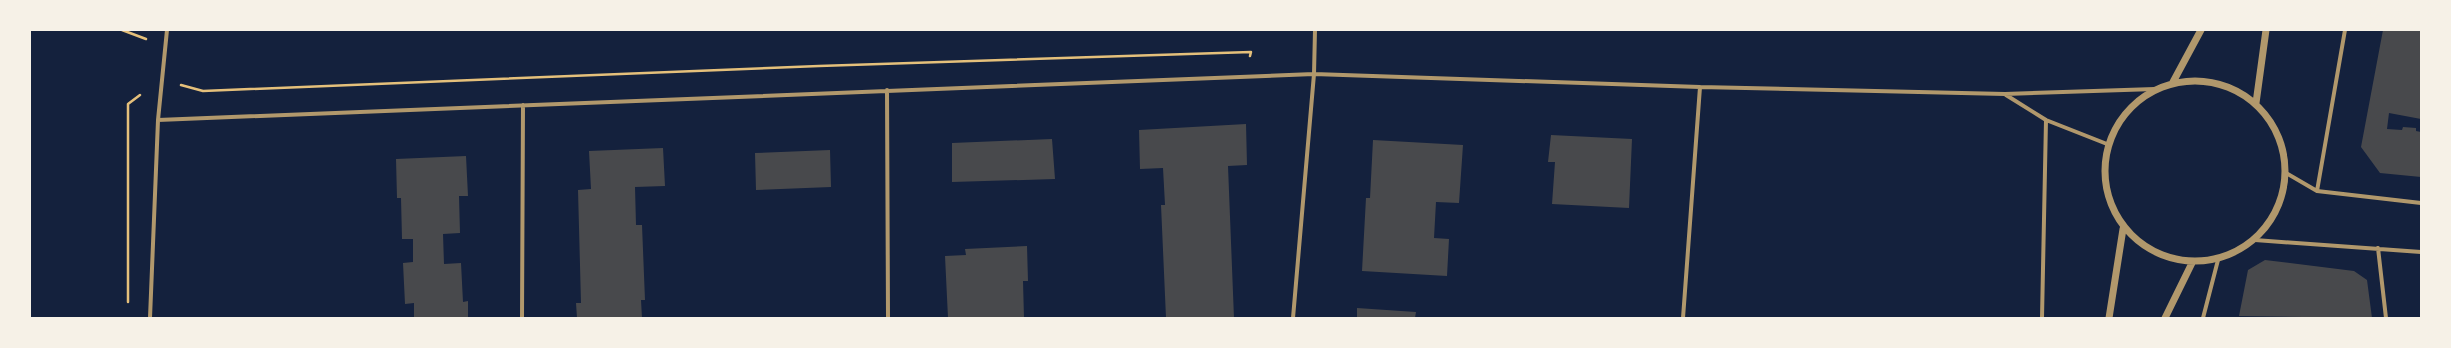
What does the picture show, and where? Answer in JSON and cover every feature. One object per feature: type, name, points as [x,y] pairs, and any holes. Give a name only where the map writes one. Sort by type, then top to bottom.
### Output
[{"type":"street","points":[[150,318],[158,120],[164,46],[167,30]]},
{"type":"street","points":[[1293,318],[1314,74],[1315,30]]},
{"type":"street","points":[[2173,82],[2201,30]]},
{"type":"street","points":[[2256,103],[2266,30]]},
{"type":"street","points":[[2317,191],[2345,30]]},
{"type":"street","points":[[158,120],[1314,74],[1700,87],[2005,94],[2155,89]]},
{"type":"street","points":[[2173,82],[2218,82],[2256,103],[2279,135],[2286,173],[2278,209],[2256,240],[2218,260],[2192,263],[2155,254],[2123,229],[2107,200],[2106,144],[2123,114],[2155,89],[2173,82]]},
{"type":"street","points":[[1683,318],[1700,87]]},
{"type":"street","points":[[887,90],[888,318]]},
{"type":"street","points":[[2005,94],[2046,120],[2106,144]]},
{"type":"street","points":[[522,318],[523,105]]},
{"type":"street","points":[[2042,318],[2046,120]]},
{"type":"street","points":[[2286,173],[2317,191],[2421,203]]},
{"type":"street","points":[[2108,318],[2123,229]]},
{"type":"street","points":[[2256,240],[2421,252]]},
{"type":"street","points":[[2378,248],[2386,318]]},
{"type":"street","points":[[2203,318],[2218,260]]},
{"type":"street","points":[[2165,318],[2192,263]]},
{"type":"path","points":[[122,30],[164,46]]},
{"type":"building","points":[[2383,30],[2421,30],[2421,119],[2389,113],[2387,129],[2402,130],[2403,127],[2416,128],[2416,131],[2421,132],[2421,177],[2380,173],[2361,147]]},
{"type":"building","points":[[1246,124],[1247,165],[1228,166],[1234,318],[1166,318],[1161,205],[1165,205],[1163,168],[1140,169],[1139,130]]},
{"type":"building","points":[[1551,135],[1632,139],[1629,208],[1552,204],[1555,162],[1548,162]]},
{"type":"building","points":[[1052,139],[1055,179],[952,182],[952,143]]},
{"type":"building","points":[[1373,140],[1463,145],[1459,203],[1436,202],[1434,238],[1449,239],[1447,276],[1362,271],[1366,198],[1370,198]]},
{"type":"building","points":[[663,148],[665,186],[635,187],[636,225],[642,225],[645,300],[641,300],[642,318],[577,318],[576,303],[581,303],[578,190],[591,189],[589,151]]},
{"type":"building","points":[[830,150],[831,187],[756,190],[755,153]]},
{"type":"building","points":[[466,156],[468,196],[459,196],[460,233],[443,234],[444,264],[461,263],[463,302],[468,301],[468,318],[414,318],[414,303],[405,304],[403,263],[413,262],[413,239],[402,239],[401,198],[397,198],[396,159]]},
{"type":"building","points":[[1027,246],[1028,281],[1023,281],[1024,318],[948,318],[945,256],[966,255],[965,249]]},
{"type":"building","points":[[2265,260],[2354,271],[2367,280],[2372,318],[2239,316],[2248,270]]},
{"type":"building","points":[[1357,308],[1416,312],[1415,318],[1357,318]]}]
